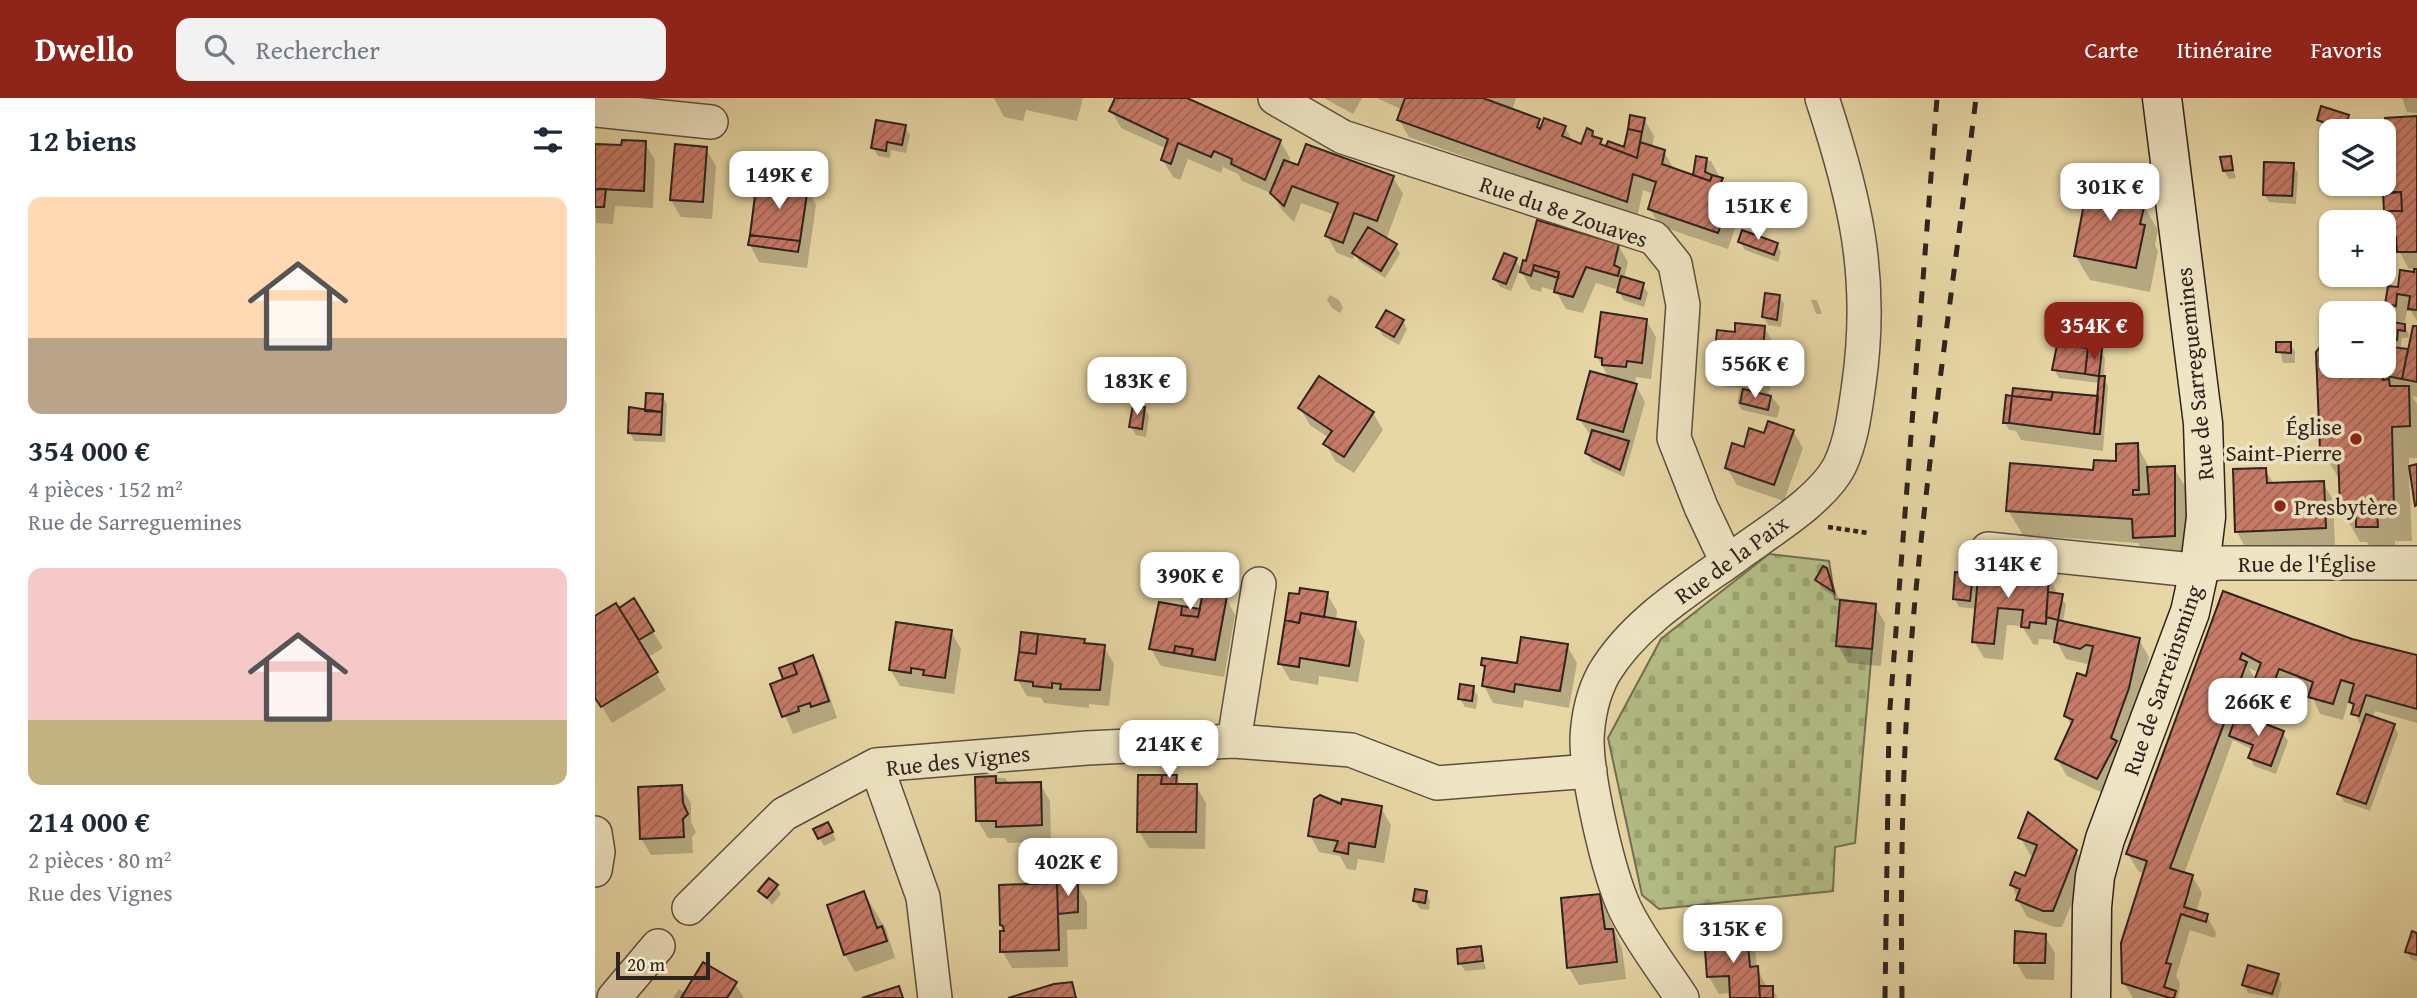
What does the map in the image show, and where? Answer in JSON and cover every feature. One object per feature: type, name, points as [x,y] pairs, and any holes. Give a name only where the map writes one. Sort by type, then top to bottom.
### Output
[{"type":"street","name":"Rue du 8e Zouaves","points":[[1275,98],[1343,137],[1654,238],[1675,264],[1682,305],[1674,438],[1701,507],[1727,562]]},
{"type":"street","name":"Rue de la Paix","points":[[1682,998],[1626,911],[1613,880],[1590,771],[1587,740],[1590,709],[1604,673],[1620,651],[1647,623],[1823,487],[1839,467],[1850,440],[1861,367],[1864,267],[1852,199],[1822,98]]},
{"type":"street","name":"Rue de Sarreguemines","points":[[2162,98],[2206,458],[2206,517],[2200,566]]},
{"type":"street","points":[[595,110],[711,122]]},
{"type":"street","name":"Rue de l'Église","points":[[1988,549],[2171,568],[2219,563],[2417,563]]},
{"type":"street","name":"Rue de Sarreinsming","points":[[2091,998],[2095,876],[2105,839],[2182,636],[2200,566]]},
{"type":"street","points":[[1234,741],[1259,584]]},
{"type":"street","name":"Rue des Vignes","points":[[935,998],[923,897],[876,765],[1087,748],[1234,741],[1351,750],[1437,783],[1590,771]]},
{"type":"street","points":[[689,908],[784,814],[876,765]]},
{"type":"street","points":[[595,832],[598,852],[595,870]]},
{"type":"street","points":[[614,998],[658,946]]},
{"type":"path","points":[[1853,530],[1868,533]]},
{"type":"green space","points":[[1769,554],[1829,561],[1835,599],[1876,604],[1855,843],[1835,847],[1833,891],[1659,909],[1642,895],[1608,738],[1661,639]]},
{"type":"building","points":[[1115,98],[1187,98],[1281,140],[1265,180],[1231,164],[1232,159],[1214,151],[1211,157],[1178,143],[1171,164],[1161,160],[1168,139],[1109,111]]},
{"type":"building","points":[[1405,98],[1483,98],[1540,119],[1537,127],[1540,129],[1544,118],[1566,126],[1562,136],[1581,144],[1587,128],[1593,131],[1592,136],[1602,139],[1600,144],[1637,158],[1640,142],[1665,150],[1662,164],[1710,181],[1712,175],[1723,178],[1720,185],[1733,190],[1718,233],[1648,209],[1656,182],[1633,174],[1627,202],[1397,120]]},
{"type":"building","points":[[2321,106],[2349,115],[2348,119],[2317,120]]},
{"type":"building","points":[[1630,115],[1645,118],[1642,132],[1628,129]]},
{"type":"building","points":[[2417,116],[2417,252],[2397,252],[2396,211],[2402,211],[2401,192],[2396,192],[2396,119],[2385,118]]},
{"type":"building","points":[[876,120],[906,125],[902,145],[887,142],[886,151],[871,148]]},
{"type":"building","points":[[1628,129],[1642,132],[1637,158],[1606,146],[1608,141],[1624,147]]},
{"type":"building","points":[[622,140],[646,141],[644,191],[595,189],[595,144],[621,145]]},
{"type":"building","points":[[675,144],[707,147],[703,202],[670,200]]},
{"type":"building","points":[[1306,144],[1394,176],[1377,221],[1354,213],[1343,243],[1325,236],[1338,203],[1292,186],[1284,206],[1270,193],[1284,160],[1298,165]]},
{"type":"building","points":[[1696,156],[1707,158],[1705,172],[1712,175],[1710,181],[1693,175]]},
{"type":"building","points":[[2231,156],[2233,170],[2223,171],[2220,157]]},
{"type":"building","points":[[2264,162],[2294,163],[2292,196],[2263,195]]},
{"type":"building","points":[[2090,173],[2131,180],[2127,199],[2145,203],[2140,224],[2145,225],[2136,268],[2074,256]]},
{"type":"building","points":[[757,180],[808,187],[800,241],[750,235]]},
{"type":"building","points":[[595,189],[606,189],[604,207],[595,207]]},
{"type":"building","points":[[2401,192],[2402,211],[2384,210],[2383,196],[2396,196],[2396,193]]},
{"type":"building","points":[[1537,220],[1619,244],[1614,265],[1620,268],[1618,276],[1586,267],[1573,297],[1554,292],[1559,272],[1534,265],[1531,276],[1520,272],[1523,260],[1526,261]]},
{"type":"building","points":[[1368,227],[1397,244],[1381,271],[1352,253]]},
{"type":"building","points":[[1742,230],[1778,243],[1774,255],[1738,242]]},
{"type":"building","points":[[750,235],[800,241],[798,252],[748,245]]},
{"type":"building","points":[[1504,253],[1517,258],[1506,284],[1493,279]]},
{"type":"building","points":[[1534,265],[1559,272],[1558,278],[1533,270]]},
{"type":"building","points":[[2414,269],[2417,269],[2417,310],[2408,309],[2410,296],[2397,294],[2396,306],[2396,301],[2386,301],[2388,287],[2398,287],[2400,270],[2414,272]]},
{"type":"building","points":[[1621,276],[1644,283],[1640,299],[1617,292]]},
{"type":"building","points":[[1765,293],[1780,295],[1777,320],[1762,317]]},
{"type":"building","points":[[1386,310],[1404,320],[1394,337],[1376,327]]},
{"type":"building","points":[[1601,312],[1647,319],[1642,363],[1627,361],[1626,367],[1602,365],[1602,358],[1595,357]]},
{"type":"building","points":[[2396,322],[2405,324],[2405,331],[2398,330],[2397,340]]},
{"type":"building","points":[[1735,323],[1765,326],[1761,375],[1713,370],[1717,330],[1735,332]]},
{"type":"building","points":[[2413,326],[2417,326],[2417,382],[2402,379]]},
{"type":"building","points":[[2276,342],[2291,342],[2291,353],[2276,352]]},
{"type":"building","points":[[2057,345],[2088,348],[2085,374],[2052,370]]},
{"type":"building","points":[[2396,347],[2408,349],[2402,379],[2396,378]]},
{"type":"building","points":[[2088,348],[2102,349],[2099,376],[2085,374]]},
{"type":"building","name":"Église Saint-Pierre","points":[[2319,348],[2319,378],[2383,378],[2389,379],[2390,386],[2409,386],[2410,426],[2392,427],[2394,509],[2377,509],[2378,527],[2356,527],[2356,510],[2340,510],[2338,449],[2320,450],[2316,352]]},
{"type":"building","points":[[1590,371],[1637,384],[1623,432],[1577,419]]},
{"type":"building","points":[[1319,376],[1374,412],[1344,457],[1323,444],[1332,431],[1298,408]]},
{"type":"building","points":[[2099,376],[2105,376],[2100,434],[2094,434]]},
{"type":"building","points":[[2013,388],[2053,392],[2051,400],[2012,396]]},
{"type":"building","points":[[1743,389],[1771,396],[1768,410],[1740,403]]},
{"type":"building","points":[[2053,392],[2098,396],[2094,434],[2009,423],[2012,396],[2051,400]]},
{"type":"building","points":[[646,393],[663,394],[662,412],[645,411]]},
{"type":"building","points":[[2006,395],[2012,396],[2009,423],[2003,423]]},
{"type":"building","points":[[1133,405],[1145,407],[1142,429],[1129,427]]},
{"type":"building","points":[[629,407],[662,412],[661,435],[628,433]]},
{"type":"building","points":[[1768,421],[1794,430],[1774,485],[1725,468],[1732,443],[1744,447],[1749,428],[1764,433]]},
{"type":"building","points":[[1592,430],[1629,441],[1620,470],[1585,453]]},
{"type":"building","points":[[2138,443],[2139,490],[2133,490],[2133,495],[2149,494],[2147,467],[2175,466],[2175,536],[2133,538],[2132,519],[2006,511],[2010,463],[2093,470],[2094,460],[2116,461],[2116,444]]},
{"type":"building","points":[[2417,464],[2417,505],[2415,506],[2409,466]]},
{"type":"building","name":"Presbytère","points":[[2266,468],[2267,483],[2324,481],[2326,528],[2235,532],[2233,469]]},
{"type":"building","points":[[1823,566],[1827,568],[1834,592],[1815,580]]},
{"type":"building","points":[[1979,567],[2049,574],[2046,624],[2030,622],[2029,628],[2021,627],[2023,610],[1998,608],[1994,644],[1972,642]]},
{"type":"building","points":[[1955,572],[1973,574],[1970,601],[1953,599]]},
{"type":"building","points":[[1300,588],[1328,592],[1324,617],[1301,613],[1299,623],[1285,620],[1289,593],[1299,594]]},
{"type":"building","points":[[2223,591],[2352,639],[2417,655],[2417,709],[2366,695],[2359,716],[2351,714],[2354,704],[2349,702],[2354,684],[2341,680],[2333,704],[2308,697],[2313,682],[2279,669],[2274,683],[2284,686],[2282,691],[2287,693],[2285,699],[2252,686],[2261,663],[2242,653],[2240,659],[2247,662],[2170,868],[2193,875],[2184,907],[2208,914],[2206,922],[2181,914],[2166,963],[2171,964],[2164,987],[2176,991],[2174,998],[2170,998],[2122,983],[2121,943],[2147,861],[2126,854]]},
{"type":"building","points":[[1203,592],[1227,596],[1215,660],[1191,656],[1193,649],[1175,646],[1174,653],[1149,649],[1159,602],[1182,606],[1181,615],[1198,617]]},
{"type":"building","points":[[2048,592],[2063,594],[2058,620],[2046,617]]},
{"type":"building","points":[[634,598],[654,631],[639,640],[619,608]]},
{"type":"building","points":[[1840,600],[1876,604],[1872,649],[1836,646]]},
{"type":"building","points":[[616,603],[658,672],[601,707],[595,698],[595,616]]},
{"type":"building","points":[[1182,606],[1200,609],[1198,617],[1181,615]]},
{"type":"building","points":[[1301,613],[1356,622],[1349,666],[1300,658],[1299,667],[1278,664],[1285,620],[1299,623]]},
{"type":"building","points":[[2058,620],[2140,638],[2129,688],[2111,738],[2117,741],[2097,779],[2055,759],[2073,720],[2064,716],[2077,673],[2086,676],[2093,646],[2086,645],[2080,649],[2054,642]]},
{"type":"building","points":[[896,622],[952,630],[945,678],[923,675],[924,670],[911,668],[911,673],[889,670]]},
{"type":"building","points":[[1021,632],[1038,634],[1036,654],[1019,652]]},
{"type":"building","points":[[1038,634],[1085,639],[1084,643],[1105,645],[1100,690],[1060,689],[1061,684],[1052,683],[1052,688],[1033,686],[1033,682],[1015,680],[1019,652],[1036,654]]},
{"type":"building","points":[[1521,637],[1568,644],[1560,691],[1515,684],[1514,692],[1482,686],[1485,666],[1481,665],[1482,658],[1517,663]]},
{"type":"building","points":[[1175,646],[1193,649],[1191,656],[1174,653]]},
{"type":"building","points":[[813,655],[829,701],[811,707],[810,703],[798,707],[799,711],[782,717],[770,684],[797,674],[793,663]]},
{"type":"building","points":[[793,663],[797,674],[783,679],[779,668]]},
{"type":"building","points":[[1460,684],[1474,686],[1472,701],[1458,699]]},
{"type":"building","points":[[2237,713],[2284,731],[2271,766],[2248,758],[2253,745],[2229,736]]},
{"type":"building","points":[[2366,714],[2395,724],[2366,804],[2337,794]]},
{"type":"building","points":[[1138,775],[1162,775],[1161,784],[1197,784],[1196,832],[1137,832]]},
{"type":"building","points":[[1162,775],[1177,775],[1176,784],[1161,784]]},
{"type":"building","points":[[996,776],[996,783],[1041,782],[1042,825],[996,827],[996,821],[976,821],[975,777]]},
{"type":"building","points":[[682,785],[683,803],[688,814],[683,819],[684,837],[640,839],[638,787]]},
{"type":"building","points":[[1320,795],[1341,804],[1342,799],[1382,806],[1375,847],[1349,843],[1348,854],[1334,851],[1338,841],[1308,836],[1314,799]]},
{"type":"building","points":[[2028,812],[2077,850],[2053,911],[2043,911],[2016,900],[2020,889],[2010,885],[2015,872],[2025,876],[2037,845],[2018,838]]},
{"type":"building","points":[[828,822],[833,832],[818,839],[813,829]]},
{"type":"building","points":[[769,878],[778,885],[767,898],[758,891]]},
{"type":"building","points":[[1057,883],[1059,950],[1000,952],[1000,931],[1004,931],[1000,925],[999,885]]},
{"type":"building","points":[[1057,883],[1078,883],[1078,912],[1058,914]]},
{"type":"building","points":[[1415,889],[1427,891],[1425,903],[1413,901]]},
{"type":"building","points":[[864,891],[877,928],[882,926],[887,941],[844,955],[827,905]]},
{"type":"building","points":[[1600,894],[1605,929],[1613,929],[1617,962],[1567,968],[1561,898]]},
{"type":"building","points":[[1745,920],[1747,934],[1704,937],[1702,924]]},
{"type":"building","points":[[2015,931],[2046,934],[2045,963],[2014,963]]},
{"type":"building","points":[[2412,931],[2417,933],[2417,955],[2405,952]]},
{"type":"building","points":[[1747,934],[1750,967],[1758,966],[1760,998],[1730,998],[1729,976],[1707,977],[1704,937]]},
{"type":"building","points":[[1481,946],[1483,961],[1458,964],[1457,949]]},
{"type":"building","points":[[703,962],[737,982],[727,998],[681,998]]},
{"type":"building","points":[[2248,965],[2279,974],[2272,994],[2242,985]]},
{"type":"building","points":[[1072,982],[1076,998],[1008,998],[1054,984]]},
{"type":"building","points":[[899,986],[903,998],[862,998]]},
{"type":"building","points":[[1759,986],[1773,986],[1773,998],[1760,998]]},
{"type":"railway","points":[[1885,998],[1889,721],[1937,98]]},
{"type":"railway","points":[[1902,998],[1904,784],[1913,623],[1931,452],[1976,98]]},
{"type":"place","name":"Église Saint-Pierre","points":[[2356,439]]},
{"type":"place","name":"Presbytère","points":[[2280,506]]}]
